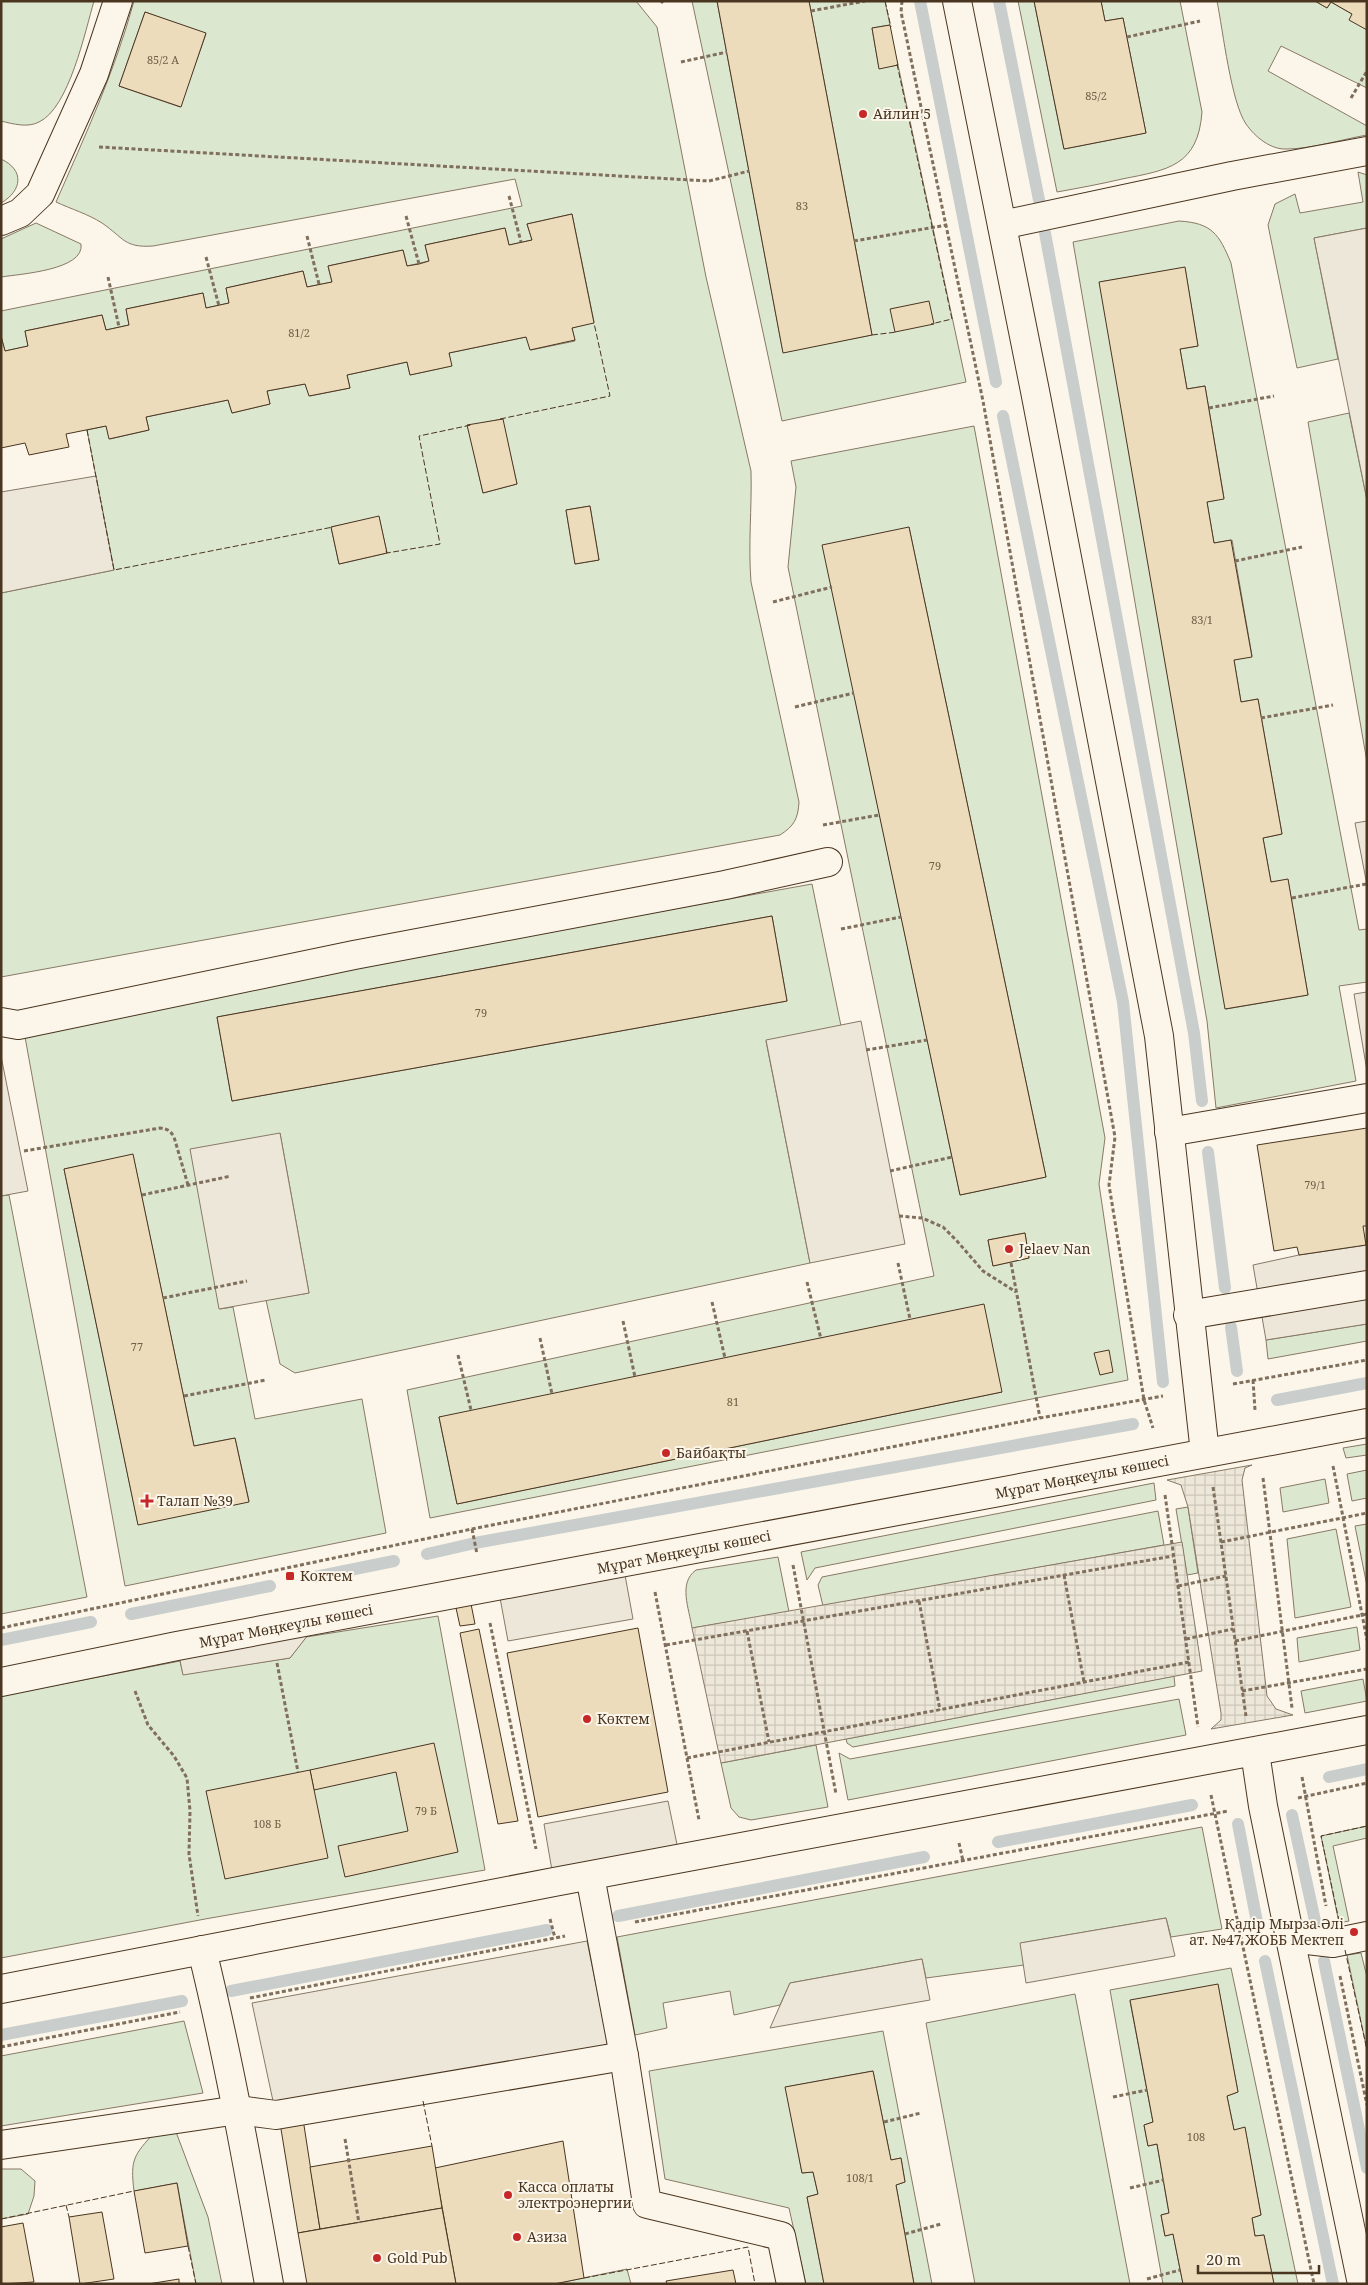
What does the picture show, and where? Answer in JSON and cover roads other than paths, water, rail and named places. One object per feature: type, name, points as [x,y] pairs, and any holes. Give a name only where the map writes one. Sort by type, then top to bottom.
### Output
[{"type":"main road","points":[[1,221],[20,212],[40,194],[94,74],[118,1]]},
{"type":"main road","points":[[957,1],[1158,1036],[1205,1454]]},
{"type":"main road","points":[[1002,225],[1232,176],[1367,151]]},
{"type":"main road","points":[[1,1022],[18,1025],[354,955],[725,885],[828,862]]},
{"type":"main road","points":[[1169,1132],[1367,1098]]},
{"type":"main road","points":[[1188,1315],[1367,1285]]},
{"type":"main road","name":"Мұрат Мөңкеұлы көшесі","points":[[1,1682],[1367,1423]]},
{"type":"main road","points":[[1,1989],[543,1884],[1367,1730]]},
{"type":"main road","points":[[1255,1752],[1263,1806],[1362,2284]]},
{"type":"main road","points":[[590,1876],[624,2056],[647,2204],[781,2236],[791,2284]]},
{"type":"main road","points":[[1290,1938],[1333,1943],[1367,1936]]},
{"type":"main road","points":[[202,1950],[216,2005],[238,2110],[269,2284]]},
{"type":"main road","points":[[1,2145],[238,2110],[276,2115],[624,2056]]},
{"type":"waterway","points":[[920,1],[996,382]]},
{"type":"waterway","points":[[999,1],[1039,200]]},
{"type":"waterway","points":[[1045,233],[1194,1033],[1202,1101]]},
{"type":"waterway","points":[[1003,416],[1123,1002],[1163,1382]]},
{"type":"waterway","points":[[1208,1152],[1225,1288]]},
{"type":"waterway","points":[[1231,1327],[1237,1371]]},
{"type":"waterway","points":[[1277,1400],[1367,1383]]},
{"type":"waterway","points":[[427,1554],[475,1543],[1133,1424]]},
{"type":"waterway","points":[[315,1577],[394,1561]]},
{"type":"waterway","points":[[131,1614],[270,1586]]},
{"type":"waterway","points":[[1,1640],[91,1622]]},
{"type":"waterway","points":[[1329,1777],[1367,1769]]},
{"type":"waterway","points":[[998,1842],[1192,1805]]},
{"type":"waterway","points":[[1292,1815],[1315,1921]]},
{"type":"waterway","points":[[1238,1824],[1257,1922]]},
{"type":"waterway","points":[[618,1916],[924,1857]]},
{"type":"waterway","points":[[231,1991],[547,1930]]},
{"type":"waterway","points":[[1265,1961],[1333,2284]]},
{"type":"waterway","points":[[1324,1961],[1367,2168]]},
{"type":"waterway","points":[[1,2035],[182,2001]]},
{"type":"place","name":"Айлин 5","points":[[863,114]]},
{"type":"place","name":"Jelaev Nan","points":[[1009,1249]]},
{"type":"place","name":"Байбақты","points":[[666,1453]]},
{"type":"place","name":"Талап №39","points":[[147,1501]]},
{"type":"place","name":"Коктем","points":[[290,1576]]},
{"type":"place","name":"Көктем","points":[[587,1719]]},
{"type":"place","name":"Қадір Мырза Әлі ат. №47 ЖОББ Мектеп","points":[[1354,1932]]},
{"type":"place","name":"Касса оплаты электроэнергии","points":[[508,2195]]},
{"type":"place","name":"Азиза","points":[[517,2237]]},
{"type":"place","name":"Gold Pub","points":[[377,2258]]}]
